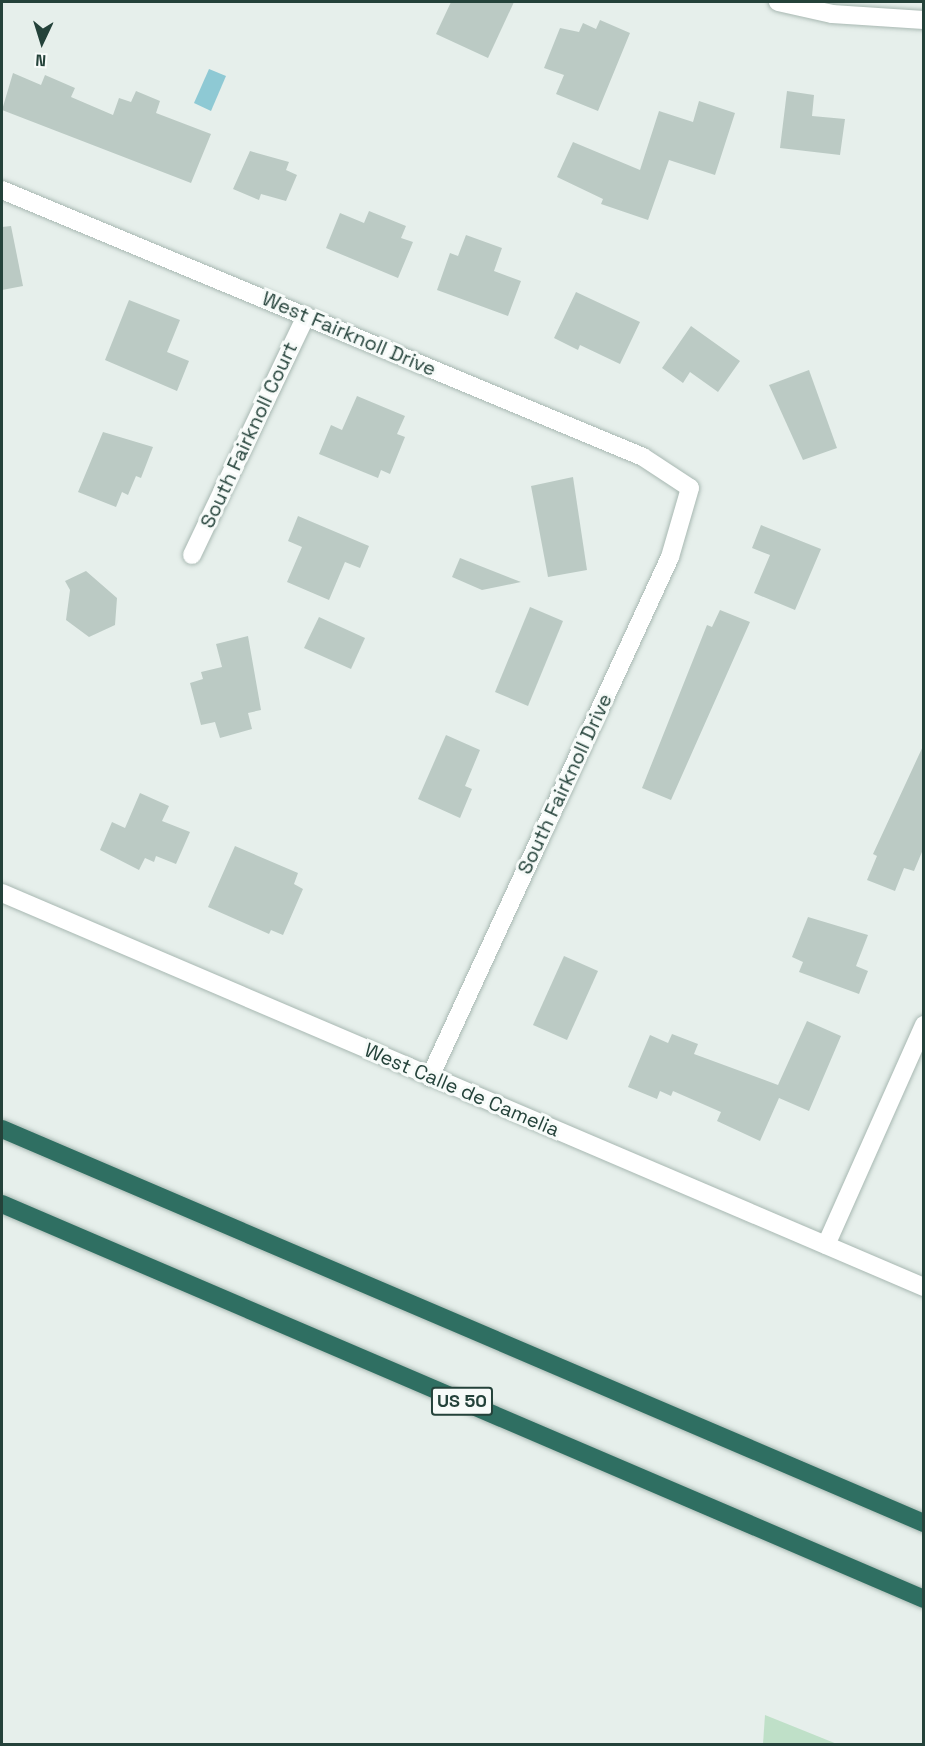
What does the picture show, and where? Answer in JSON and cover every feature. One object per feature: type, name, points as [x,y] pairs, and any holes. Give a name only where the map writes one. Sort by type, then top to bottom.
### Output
[{"type":"highway","points":[[2,1129],[924,1523]]},
{"type":"highway","name":"US 50","points":[[2,1204],[924,1599]]},
{"type":"street","points":[[778,2],[832,14],[924,20]]},
{"type":"street","name":"West Fairknoll Drive","points":[[2,190],[643,457],[690,488]]},
{"type":"street","name":"South Fairknoll Court","points":[[192,555],[306,316]]},
{"type":"street","name":"South Fairknoll Drive","points":[[430,1077],[670,557],[690,488]]},
{"type":"street","name":"West Calle de Camelia","points":[[2,894],[924,1287]]},
{"type":"street","points":[[826,1245],[924,1025]]},
{"type":"green space","points":[[765,1715],[837,1744],[763,1744]]},
{"type":"water","points":[[209,69],[226,76],[211,111],[194,103]]},
{"type":"building","points":[[451,2],[514,2],[488,58],[436,34]]},
{"type":"building","points":[[600,20],[630,33],[598,111],[556,94],[564,75],[544,68],[560,28],[579,32],[583,23],[596,29]]},
{"type":"building","points":[[13,73],[41,85],[45,75],[75,88],[71,97],[113,115],[119,98],[131,102],[136,91],[160,101],[156,113],[211,134],[191,183],[2,110]]},
{"type":"building","points":[[787,91],[814,95],[812,116],[845,119],[840,155],[780,148]]},
{"type":"building","points":[[699,101],[735,113],[715,175],[669,160],[648,220],[601,204],[603,199],[557,177],[573,142],[640,170],[659,111],[693,122]]},
{"type":"building","points":[[250,151],[289,162],[286,170],[297,175],[286,201],[261,194],[259,200],[233,189]]},
{"type":"building","points":[[369,211],[406,226],[401,238],[413,242],[398,278],[326,248],[340,213],[364,223]]},
{"type":"building","points":[[11,226],[23,286],[2,290],[2,227]]},
{"type":"building","points":[[466,235],[502,248],[494,271],[521,281],[508,316],[437,290],[450,253],[458,256]]},
{"type":"building","points":[[576,292],[640,322],[620,364],[580,345],[578,350],[554,338]]},
{"type":"building","points":[[129,300],[180,320],[167,352],[189,361],[177,391],[105,360]]},
{"type":"building","points":[[691,326],[740,361],[718,392],[690,372],[683,383],[662,368]]},
{"type":"building","points":[[809,370],[837,448],[803,460],[769,385]]},
{"type":"building","points":[[357,396],[405,416],[397,434],[405,437],[390,474],[381,470],[378,478],[319,454],[331,425],[342,430]]},
{"type":"building","points":[[103,432],[153,447],[141,478],[136,476],[128,495],[122,492],[116,507],[78,492]]},
{"type":"building","points":[[573,477],[587,570],[548,577],[531,486]]},
{"type":"building","points":[[298,516],[369,546],[360,568],[345,562],[329,600],[287,582],[302,547],[288,541]]},
{"type":"building","points":[[761,525],[821,549],[795,610],[754,593],[770,555],[752,548]]},
{"type":"building","points":[[460,558],[521,582],[482,590],[452,577]]},
{"type":"building","points":[[86,571],[117,598],[115,625],[89,637],[66,620],[70,590],[65,581]]},
{"type":"building","points":[[530,607],[563,621],[528,706],[495,692]]},
{"type":"building","points":[[720,610],[750,622],[671,800],[642,788],[707,625],[712,627]]},
{"type":"building","points":[[319,617],[365,638],[351,669],[304,648]]},
{"type":"building","points":[[248,636],[261,710],[248,713],[252,729],[220,738],[215,722],[201,725],[190,683],[203,679],[201,672],[222,667],[216,644]]},
{"type":"building","points":[[446,735],[480,750],[465,786],[472,789],[460,818],[418,799]]},
{"type":"building","points":[[924,744],[924,847],[914,871],[904,868],[895,891],[867,880],[877,856],[873,854]]},
{"type":"building","points":[[140,793],[169,806],[162,821],[190,832],[176,864],[156,856],[154,862],[145,858],[139,870],[100,850],[112,822],[125,828]]},
{"type":"building","points":[[235,846],[298,873],[294,884],[303,889],[283,935],[271,930],[269,934],[208,907]]},
{"type":"building","points":[[808,917],[868,935],[856,966],[868,971],[859,994],[799,972],[803,962],[792,957]]},
{"type":"building","points":[[564,956],[598,971],[567,1040],[533,1025]]},
{"type":"building","points":[[807,1021],[841,1036],[809,1111],[779,1098],[760,1141],[717,1121],[721,1112],[673,1091],[671,1096],[660,1091],[657,1099],[628,1087],[650,1035],[668,1043],[672,1034],[698,1044],[694,1054],[778,1085]]}]
